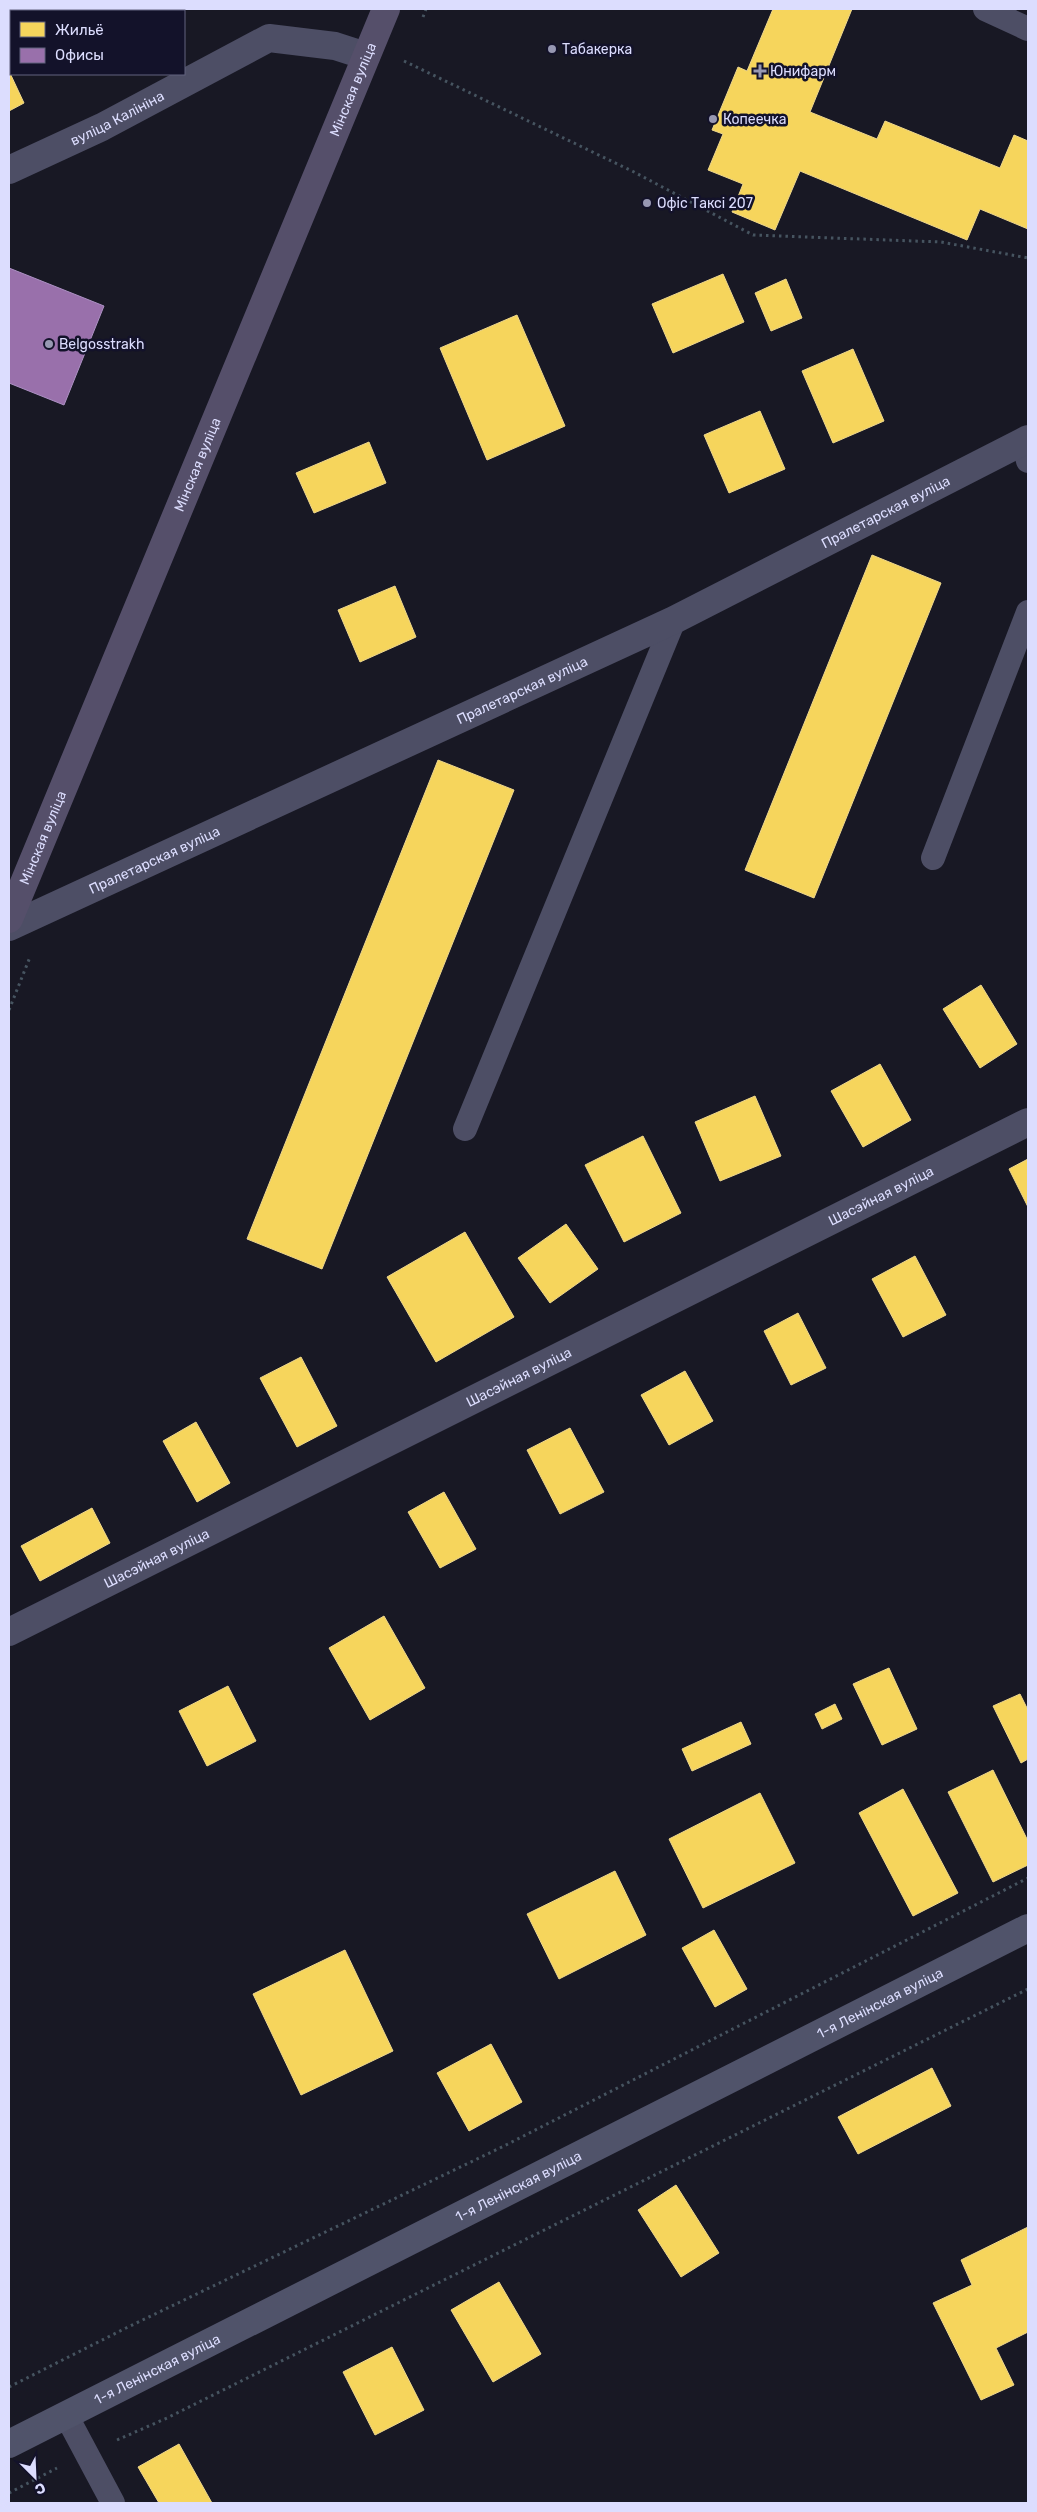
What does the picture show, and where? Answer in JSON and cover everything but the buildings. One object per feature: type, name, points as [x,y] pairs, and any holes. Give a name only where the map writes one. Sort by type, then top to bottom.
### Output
[{"type":"main road","name":"Мінская вуліца","points":[[9,920],[386,9]]},
{"type":"main road","name":"1-я Ленінская вуліца","points":[[9,2444],[1028,1928]]},
{"type":"street","name":"вуліца Калініна","points":[[9,170],[102,127],[269,38],[336,46],[366,56]]},
{"type":"street","name":"Пралетарская вуліца","points":[[9,927],[674,620],[1027,447]]},
{"type":"street","name":"Шасэйная вуліца","points":[[9,1632],[1028,1122]]},
{"type":"lane","points":[[985,9],[1028,29]]},
{"type":"lane","points":[[933,858],[1028,612]]},
{"type":"lane","points":[[465,1129],[674,620]]},
{"type":"lane","points":[[66,2415],[85,2454],[114,2503]]},
{"type":"path","points":[[404,62],[634,172],[753,235],[941,242],[1028,258]]},
{"type":"path","points":[[9,2387],[126,2328],[504,2146],[1028,1878]]},
{"type":"path","points":[[9,2493],[85,2454],[167,2418],[1028,1989]]},
{"type":"place","name":"Табакерка","points":[[552,49]]},
{"type":"place","name":"Юнифарм","points":[[760,71]]},
{"type":"place","name":"Копеечка","points":[[713,119]]},
{"type":"place","name":"Офіс Таксі 207","points":[[647,203]]},
{"type":"place","name":"Belgosstrakh","points":[[49,344]]}]
